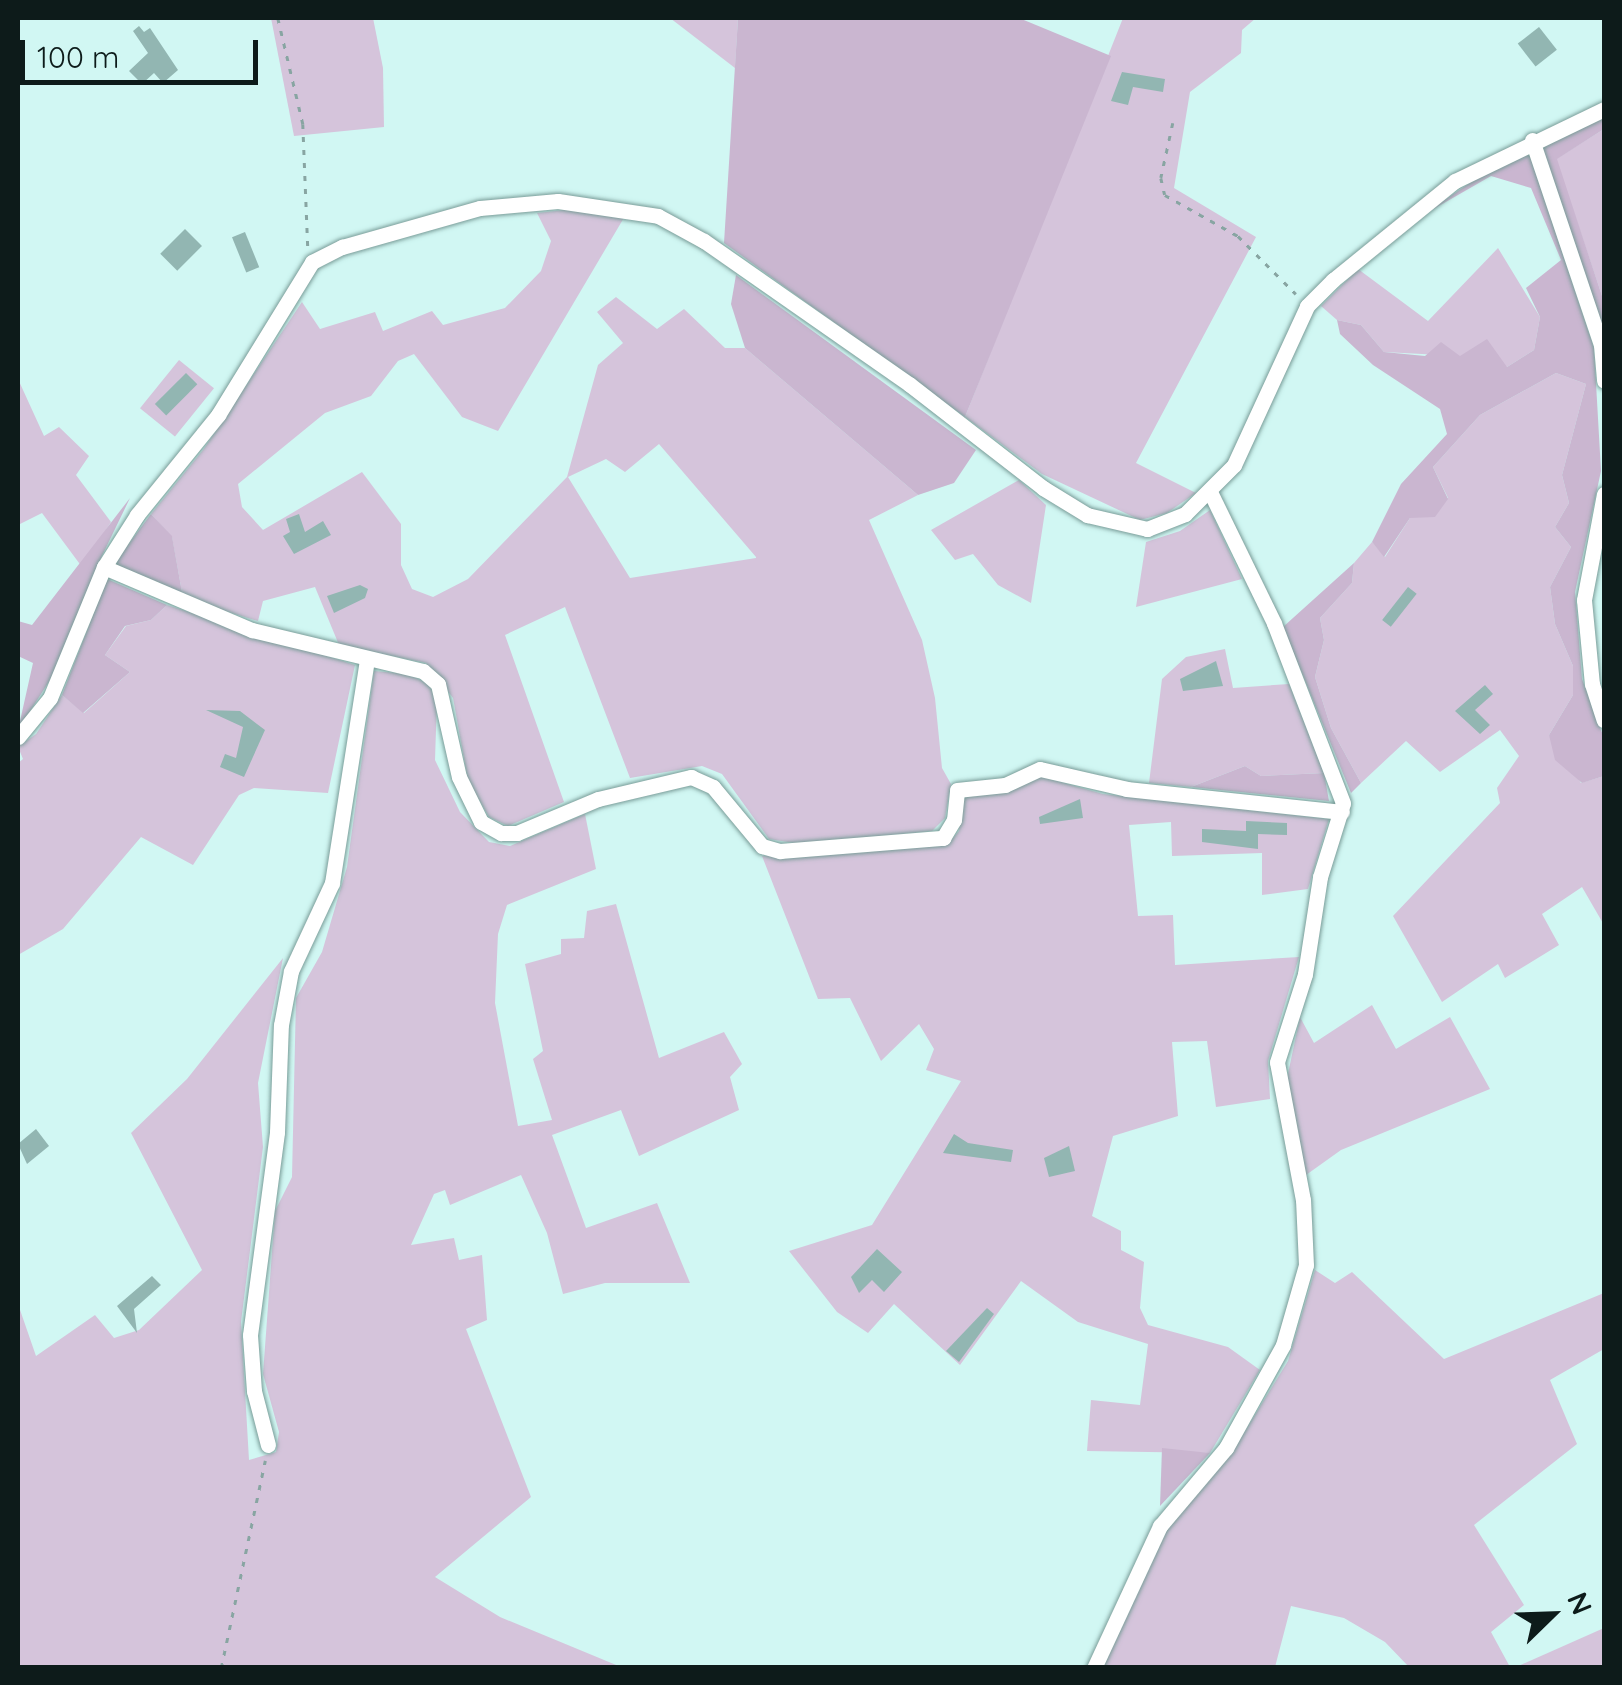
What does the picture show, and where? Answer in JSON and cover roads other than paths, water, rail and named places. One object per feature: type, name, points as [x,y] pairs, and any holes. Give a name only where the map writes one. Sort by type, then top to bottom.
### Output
[{"type":"street","points":[[18,736],[50,698],[104,567],[218,415],[312,262],[374,236],[480,208],[558,201],[658,216],[704,240],[1087,515],[1147,529],[1185,514],[1210,494],[1261,416],[1307,306],[1405,216],[1532,140],[1604,109]]},
{"type":"street","points":[[1532,140],[1601,346],[1604,381]]},
{"type":"street","points":[[1094,1668],[1160,1526],[1226,1448],[1283,1346],[1306,1265],[1302,1200],[1277,1062],[1310,955],[1320,876],[1342,812],[1336,774],[1314,719],[1210,494]]},
{"type":"street","points":[[1604,494],[1584,600],[1592,684],[1604,720]]},
{"type":"street","points":[[104,567],[193,610],[366,660],[423,670],[438,684],[460,776],[481,822],[501,833],[516,833],[598,799],[691,776],[713,787],[762,846],[780,851],[943,838],[954,820],[957,790],[1005,785],[1040,769],[1128,789],[1342,812]]},
{"type":"street","points":[[268,1445],[254,1391],[250,1335],[264,1195],[277,1132],[281,1025],[291,971],[332,883],[366,660]]}]
